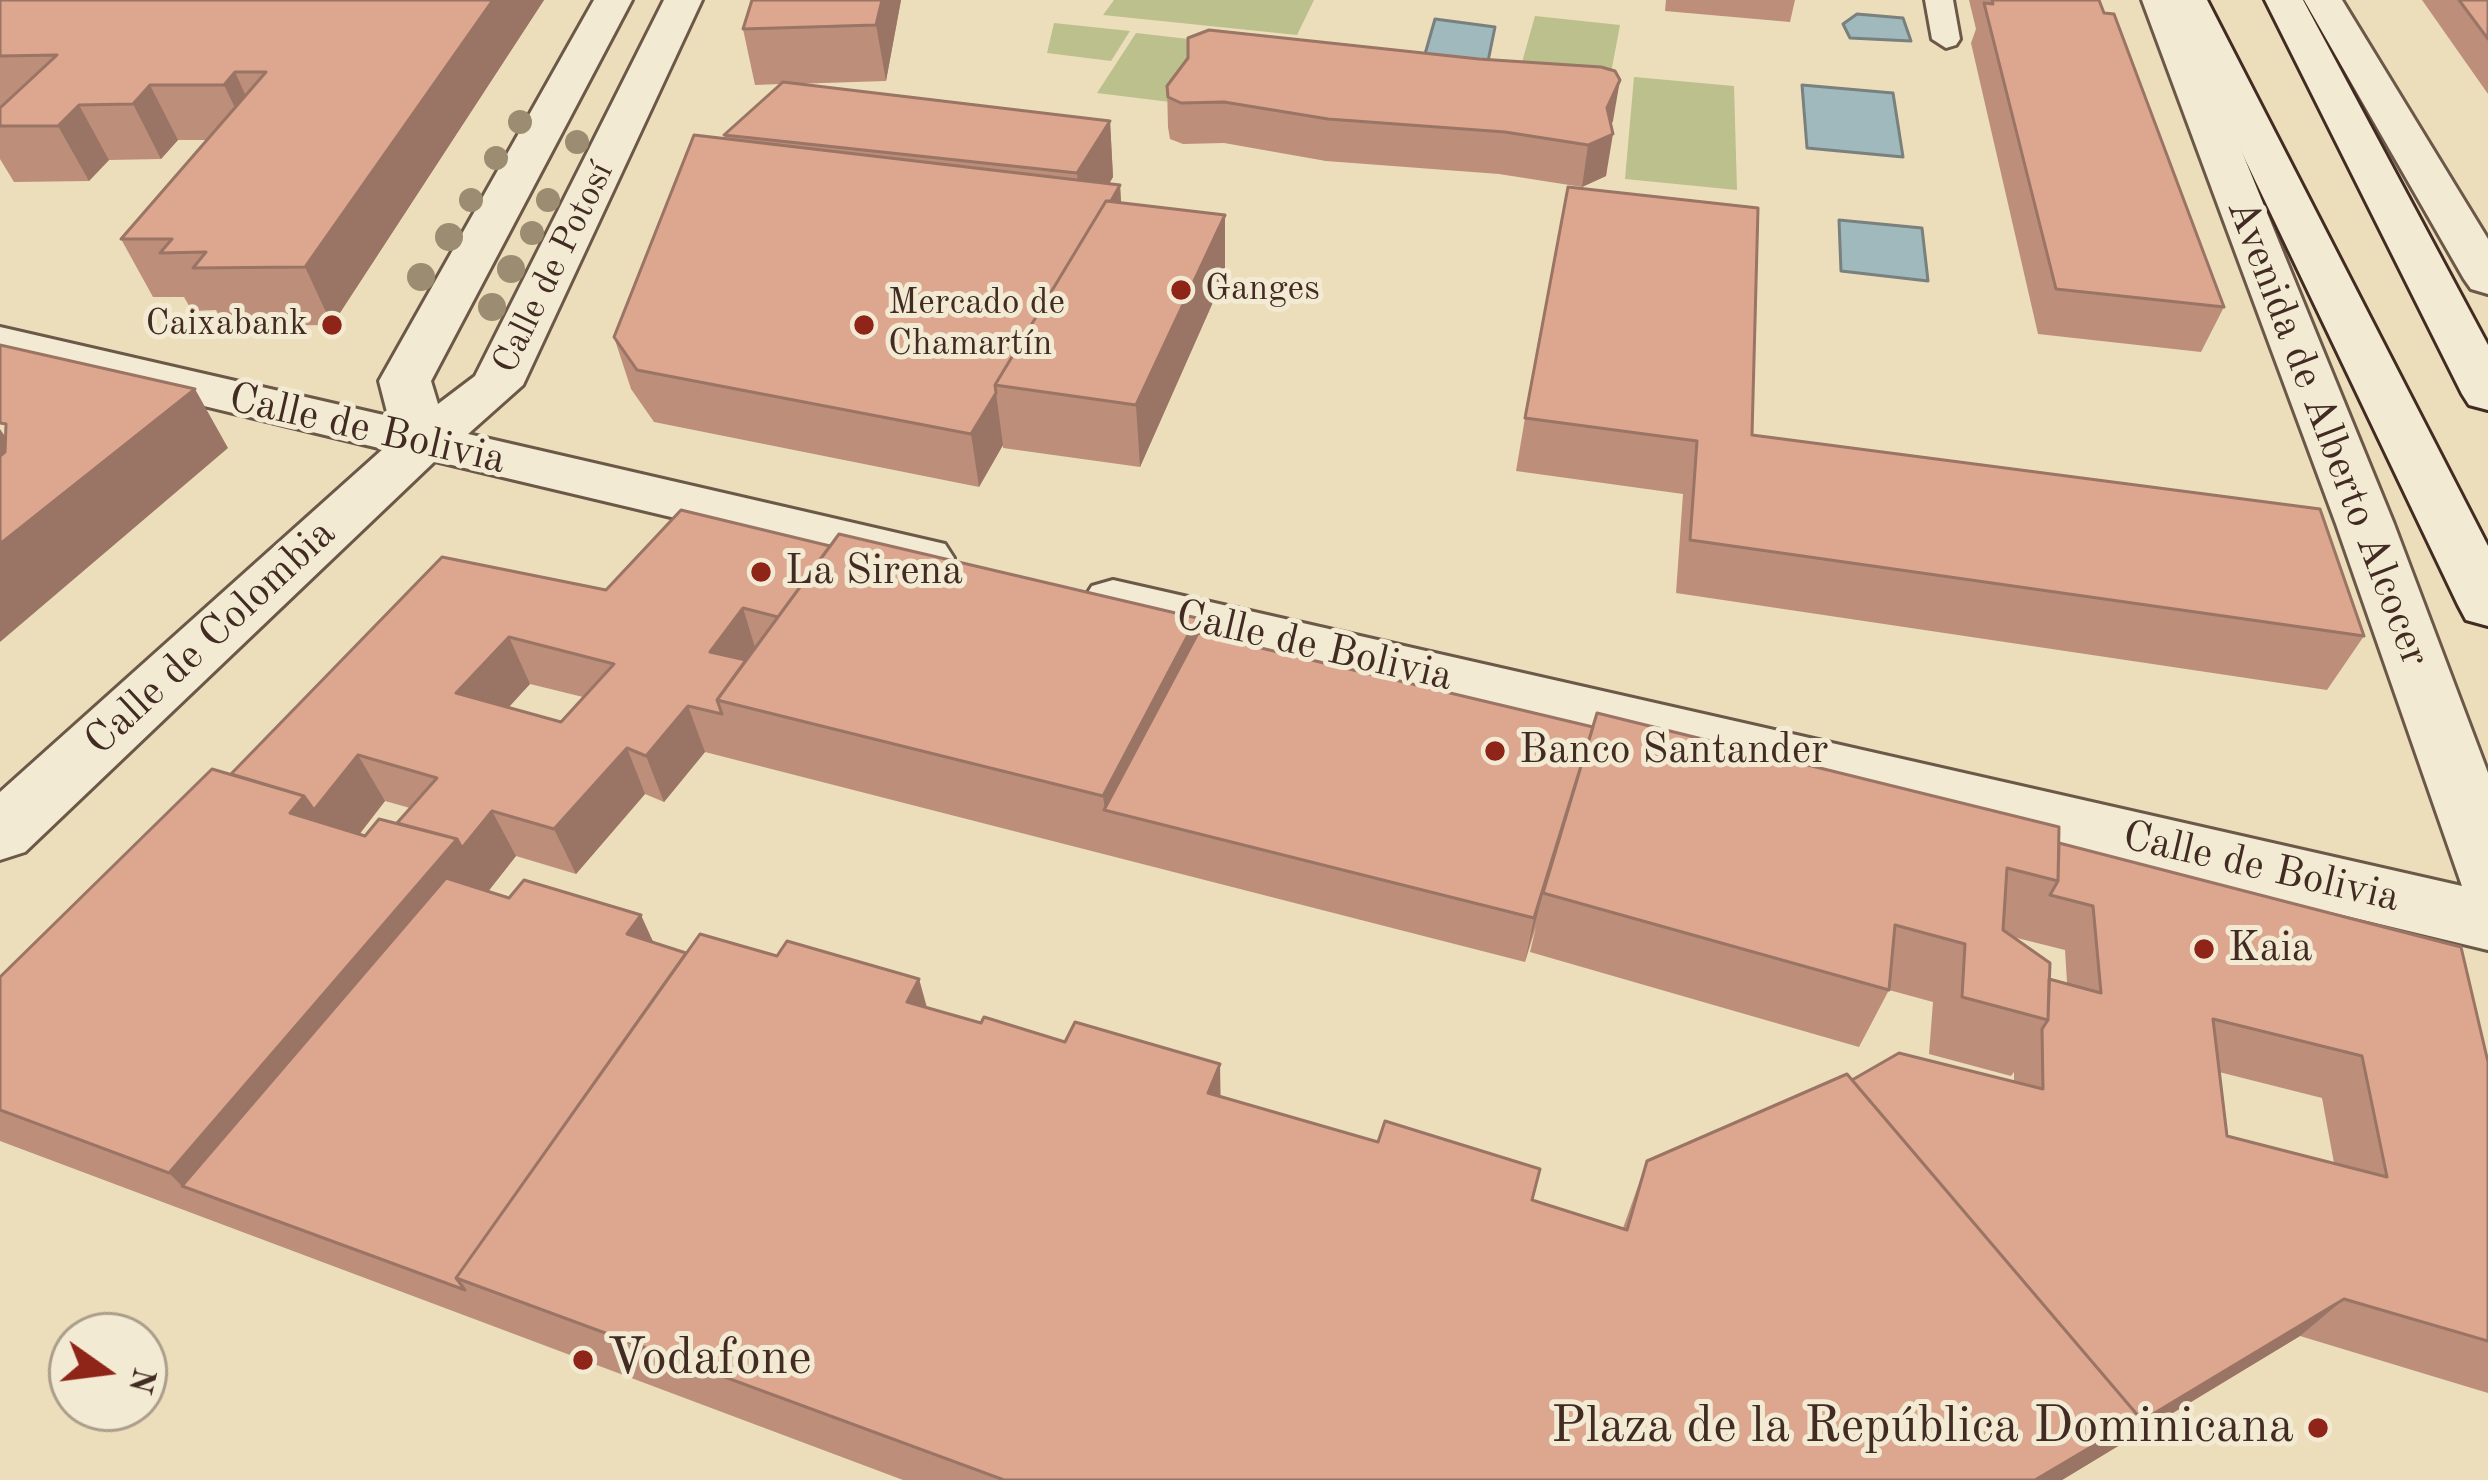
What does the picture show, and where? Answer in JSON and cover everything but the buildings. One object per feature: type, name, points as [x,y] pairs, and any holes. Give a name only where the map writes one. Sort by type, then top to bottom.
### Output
[{"type":"street","name":"Calle de Potosí","points":[[613,0],[405,381],[422,443],[497,385],[683,0]]},
{"type":"street","name":"Avenida de Alberto Alcocer","points":[[2161,0],[2365,524],[2488,867]]},
{"type":"street","name":"Avenida de Alberto Alcocer","points":[[2188,0],[2488,604]]},
{"type":"street","points":[[2284,0],[2488,394]]},
{"type":"street","points":[[2323,0],[2488,279]]},
{"type":"street","name":"Calle de Potosí","points":[[557,102],[631,110]]},
{"type":"street","name":"Calle de Bolivia","points":[[0,343],[968,567]]},
{"type":"street","name":"Calle de Colombia","points":[[0,833],[422,443]]},
{"type":"street","name":"Calle de Bolivia","points":[[1058,588],[2488,921]]},
{"type":"lane","points":[[1939,0],[1946,39]]},
{"type":"green space","points":[[1114,0],[1314,0],[1297,35],[1103,15]]},
{"type":"green space","points":[[1535,16],[1620,25],[1608,89],[1517,80]]},
{"type":"green space","points":[[1054,23],[1130,31],[1111,61],[1047,53]]},
{"type":"green space","points":[[1136,33],[1206,41],[1170,102],[1097,93]]},
{"type":"green space","points":[[1634,77],[1734,86],[1737,190],[1625,179]]},
{"type":"water","points":[[1857,14],[1903,18],[1911,41],[1850,38],[1843,24]]},
{"type":"water","points":[[1435,19],[1495,27],[1484,81],[1419,75]]},
{"type":"water","points":[[1802,85],[1893,93],[1903,157],[1807,148]]},
{"type":"water","points":[[1839,220],[1922,228],[1928,281],[1841,271]]},
{"type":"place","name":"Ganges","points":[[1181,290]]},
{"type":"place","name":"Caixabank","points":[[332,325]]},
{"type":"place","name":"Mercado de Chamartín","points":[[864,325]]},
{"type":"place","name":"La Sirena","points":[[761,572]]},
{"type":"place","name":"Banco Santander","points":[[1495,751]]},
{"type":"place","name":"Kaia","points":[[2204,949]]},
{"type":"place","name":"Vodafone","points":[[583,1360]]},
{"type":"place","name":"Plaza de la República Dominicana","points":[[2318,1428]]}]
